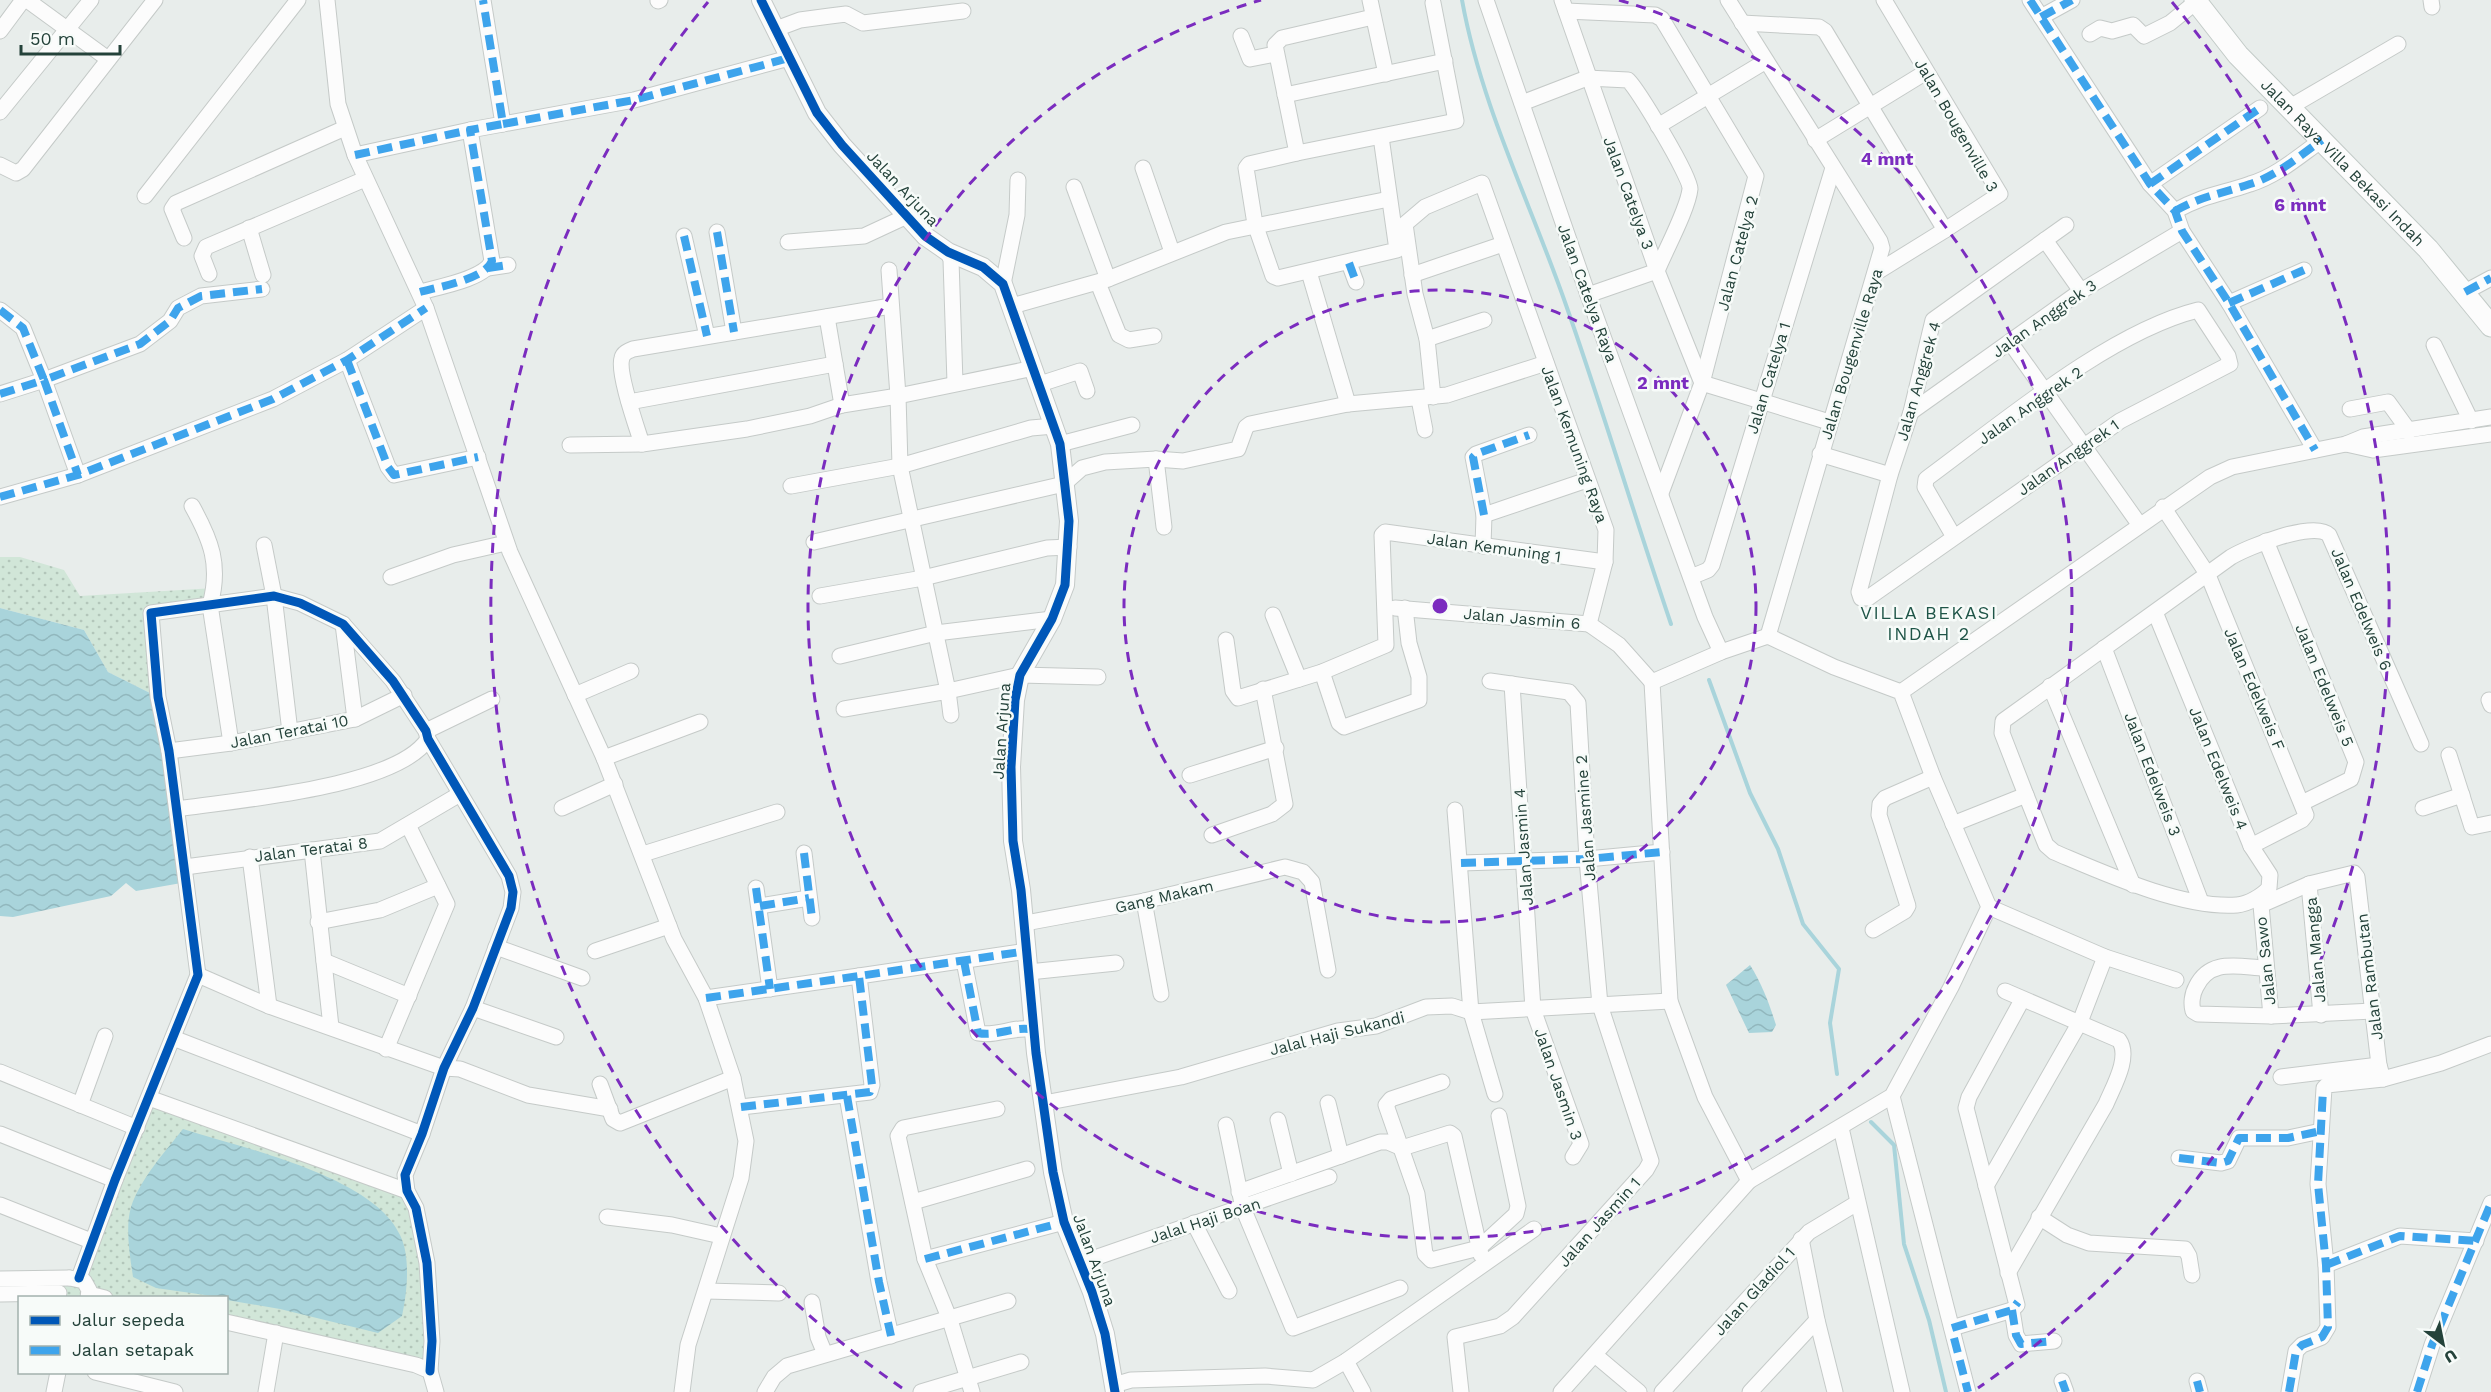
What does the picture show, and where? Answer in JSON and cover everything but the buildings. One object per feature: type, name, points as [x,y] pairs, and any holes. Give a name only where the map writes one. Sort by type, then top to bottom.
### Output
[{"type":"main road","name":"Jalan Raya Villa Bekasi Indah","points":[[2195,1],[2238,55],[2427,249],[2491,326]]},
{"type":"street","points":[[0,31],[25,0],[108,59]]},
{"type":"street","points":[[0,112],[92,0]]},
{"type":"street","points":[[0,165],[16,173],[23,169],[155,0]]},
{"type":"street","points":[[145,196],[298,0]]},
{"type":"street","points":[[327,0],[335,84],[345,128],[355,155],[420,292],[506,543],[604,758],[669,926],[706,998],[741,1107],[746,1141],[741,1178],[688,1345],[682,1392]]},
{"type":"street","points":[[483,0],[503,124]]},
{"type":"street","name":"Jalan Arjuna","points":[[761,0],[818,113],[925,236],[948,252],[983,267],[1003,284],[1060,444],[1069,520],[1065,585],[1052,619],[1020,675],[1015,700],[1011,767],[1014,841],[1034,1030],[1053,1172],[1064,1222],[1105,1334],[1114,1389]]},
{"type":"street","points":[[1370,0],[1386,74]]},
{"type":"street","name":"Jalan Catelya Raya","points":[[1486,0],[1588,295],[1691,577],[1721,651]]},
{"type":"street","name":"Jalan Bougenville Raya","points":[[1728,0],[1880,240],[1882,256],[1829,422],[1768,636]]},
{"type":"street","name":"Jalan Bougenville 3","points":[[1877,272],[2004,191],[1926,72],[1884,0]]},
{"type":"street","points":[[2030,0],[2150,184],[2175,211],[2182,231],[2229,303],[2315,450]]},
{"type":"street","points":[[2041,17],[2072,0]]},
{"type":"street","points":[[2090,34],[2100,28],[2112,31],[2133,25],[2144,36],[2170,23],[2195,1]]},
{"type":"street","points":[[1381,137],[1397,250],[1309,272],[1278,278],[1273,276],[1255,224],[1246,166],[1297,153],[1456,121],[1433,3]]},
{"type":"street","name":"Jalan Catelya 3","points":[[1564,6],[1587,78],[1657,271],[1702,383]]},
{"type":"street","name":"Jalan Catelya 2","points":[[1564,6],[1659,16],[1665,21],[1708,97],[1755,172],[1756,179],[1702,383],[1661,493]]},
{"type":"street","points":[[776,29],[800,20],[846,14],[863,23],[963,11]]},
{"type":"street","points":[[1297,153],[1275,45],[1282,38],[1373,17]]},
{"type":"street","points":[[1742,22],[1822,28],[1945,230]]},
{"type":"street","points":[[1241,36],[1250,58],[1275,54]]},
{"type":"street","points":[[2290,107],[2398,44]]},
{"type":"street","points":[[355,155],[470,130],[634,100],[789,58]]},
{"type":"street","points":[[1285,95],[1445,61]]},
{"type":"street","points":[[1658,126],[1766,61]]},
{"type":"street","points":[[1815,140],[1926,72]]},
{"type":"street","points":[[1522,103],[1587,78],[1628,80],[1658,126],[1690,188],[1657,271],[1588,295]]},
{"type":"street","points":[[2150,184],[2260,108]]},
{"type":"street","points":[[184,238],[172,209],[176,203],[345,128]]},
{"type":"street","points":[[470,130],[493,254],[488,268]]},
{"type":"street","points":[[2175,211],[2199,197],[2252,184],[2278,172],[2322,140]]},
{"type":"street","points":[[1143,168],[1172,252]]},
{"type":"street","name":"Jalan Catelya 1","points":[[1691,577],[1708,570],[1712,565],[1833,168]]},
{"type":"street","points":[[209,274],[202,256],[204,248],[365,179]]},
{"type":"street","points":[[1003,284],[1017,215],[1018,180]]},
{"type":"street","name":"Jalan Kemuning Raya","points":[[1412,275],[1405,224],[1408,219],[1425,207],[1483,184],[1606,531],[1605,562],[1589,624]]},
{"type":"street","points":[[1074,188],[1119,335],[1129,340],[1154,336]]},
{"type":"street","points":[[1012,306],[1103,281],[1172,252],[1255,224],[1389,199]]},
{"type":"street","points":[[788,242],[864,236],[907,216]]},
{"type":"street","name":"Jalan Anggrek 4","points":[[1862,598],[1859,592],[1890,475],[1911,412],[1935,318],[2066,225]]},
{"type":"street","points":[[0,394],[140,344],[170,321],[178,308],[201,296],[263,282],[249,228]]},
{"type":"street","name":"Jalan Anggrek 3","points":[[1911,412],[2081,291],[2182,231]]},
{"type":"street","points":[[717,232],[734,332]]},
{"type":"street","points":[[684,236],[707,336]]},
{"type":"street","points":[[2045,240],[2081,291]]},
{"type":"street","points":[[1425,430],[1427,339],[1412,275],[1503,244]]},
{"type":"street","points":[[948,252],[951,260],[955,383]]},
{"type":"street","points":[[1349,263],[1356,282]]},
{"type":"street","points":[[420,292],[476,276],[488,268],[508,265]]},
{"type":"street","points":[[889,270],[898,396],[900,466],[948,691],[951,715]]},
{"type":"street","points":[[2229,303],[2304,270]]},
{"type":"street","points":[[1309,272],[1348,404]]},
{"type":"street","points":[[2465,292],[2491,278]]},
{"type":"street","points":[[642,444],[629,402],[621,361],[626,352],[707,336],[891,306]]},
{"type":"street","points":[[0,497],[78,475],[273,399],[347,360],[426,308]]},
{"type":"street","points":[[0,310],[23,327],[78,475]]},
{"type":"street","name":"Jalan Anggrek 2","points":[[1954,537],[1925,487],[1926,479],[2045,392],[2136,335],[2198,310]]},
{"type":"street","name":"Jalan Anggrek 1","points":[[1862,598],[1868,598],[2083,446],[2152,402],[2229,365],[2228,356],[2198,310]]},
{"type":"street","points":[[827,317],[842,405]]},
{"type":"street","points":[[1427,339],[1484,320]]},
{"type":"street","points":[[2010,342],[2139,524]]},
{"type":"street","points":[[2434,345],[2471,421]]},
{"type":"street","points":[[347,360],[388,466],[394,475],[399,476],[478,457]]},
{"type":"street","points":[[814,542],[1064,484],[1082,468],[1105,462],[1156,459],[1183,461],[1238,449],[1246,427],[1250,424],[1348,404],[1426,398],[1546,363]]},
{"type":"street","points":[[629,402],[835,364]]},
{"type":"street","points":[[570,445],[642,444],[747,429],[810,416],[842,405],[898,396],[955,383],[1080,371],[1088,392]]},
{"type":"street","points":[[1702,383],[1829,422]]},
{"type":"street","points":[[2350,409],[2388,402],[2409,431]]},
{"type":"street","points":[[1901,692],[2163,507],[2232,466],[2346,444],[2363,437],[2491,417]]},
{"type":"street","points":[[1060,444],[1132,425]]},
{"type":"street","points":[[791,486],[900,466],[1031,428],[1054,426]]},
{"type":"street","points":[[2346,444],[2373,450],[2491,434]]},
{"type":"street","points":[[1483,546],[1484,515],[1473,457],[1529,435]]},
{"type":"street","points":[[1820,454],[1890,475]]},
{"type":"street","points":[[1156,459],[1164,527]]},
{"type":"street","points":[[1484,515],[1587,480]]},
{"type":"street","points":[[192,506],[212,543],[215,588],[210,605],[231,743]]},
{"type":"street","name":"Jalan Edelweis F","points":[[2163,507],[2208,575],[2302,803]]},
{"type":"street","name":"Jalan Edelweis 6","points":[[2026,795],[2001,733],[2001,725],[2006,718],[2231,557],[2266,541],[2316,530],[2326,532],[2332,539],[2421,744]]},
{"type":"street","name":"Jalan Kemuning 1","points":[[1383,608],[1384,533],[1605,562]]},
{"type":"street","name":"Jalan Edelweis 5","points":[[2266,541],[2356,762],[2351,779],[2302,803]]},
{"type":"street","points":[[391,577],[453,555],[506,543]]},
{"type":"street","points":[[264,545],[274,596],[290,732]]},
{"type":"street","points":[[820,596],[923,578],[1047,548],[1069,547]]},
{"type":"street","points":[[0,1294],[60,1295],[62,1284],[74,1278],[198,975],[169,751],[158,697],[151,613],[274,596],[300,603],[343,624],[404,695],[509,876],[512,886],[513,899],[496,947],[473,1008],[444,1068],[422,1134],[405,1175],[407,1191],[416,1208],[427,1263],[432,1341],[430,1371],[436,1392]]},
{"type":"street","points":[[1383,608],[1386,645]]},
{"type":"street","name":"Jalan Jasmin 6","points":[[1383,608],[1589,624]]},
{"type":"street","points":[[1322,672],[1339,723],[1346,728],[1420,699],[1419,677],[1409,643],[1405,608]]},
{"type":"street","name":"Jalan Edelweis 4","points":[[2155,612],[2251,846],[2271,881],[2264,894],[2238,905],[2201,902]]},
{"type":"street","points":[[1273,615],[1299,679]]},
{"type":"street","points":[[840,656],[936,633],[1052,619]]},
{"type":"street","points":[[343,624],[355,719]]},
{"type":"street","points":[[1589,624],[1619,645],[1652,682],[1670,1001],[1705,1096],[1749,1181]]},
{"type":"street","points":[[1652,682],[1702,662],[1721,651],[1768,636],[1834,668],[1901,692],[1953,824],[1989,907],[2105,957],[2176,980]]},
{"type":"street","points":[[1226,640],[1235,696],[1240,697],[1322,672],[1386,645],[1409,643]]},
{"type":"street","name":"Jalan Edelweis 3","points":[[2104,648],[2201,902]]},
{"type":"street","points":[[574,695],[631,671]]},
{"type":"street","points":[[844,709],[948,691],[1020,675],[1098,677]]},
{"type":"street","name":"Jalan Jasmine 2","points":[[1490,681],[1569,692],[1577,699],[1599,1005]]},
{"type":"street","name":"Jalan Jasmin 4","points":[[1512,684],[1533,1010]]},
{"type":"street","points":[[2050,686],[2133,885]]},
{"type":"street","points":[[1212,835],[1284,807],[1286,801],[1263,689]]},
{"type":"street","name":"Jalan Teratai 10","points":[[169,751],[231,743],[355,719],[404,695]]},
{"type":"street","points":[[177,809],[353,782],[389,767],[417,750],[427,735],[492,699]]},
{"type":"street","points":[[604,758],[700,722]]},
{"type":"street","points":[[1190,775],[1276,748]]},
{"type":"street","points":[[2449,755],[2472,827],[2491,823]]},
{"type":"street","points":[[1873,930],[1905,911],[1908,906],[1879,815],[1880,804],[1885,798],[1934,777]]},
{"type":"street","points":[[562,808],[615,784]]},
{"type":"street","name":"Jalan Teratai 8","points":[[185,867],[380,840],[460,794]]},
{"type":"street","points":[[1953,824],[2026,795],[2049,849],[2133,885],[2201,902]]},
{"type":"street","points":[[2423,808],[2462,795]]},
{"type":"street","points":[[2251,846],[2304,819],[2306,815],[2302,803]]},
{"type":"street","points":[[1455,810],[1471,1012],[1495,1094]]},
{"type":"street","points":[[643,854],[777,812]]},
{"type":"street","points":[[386,1048],[447,904],[408,825]]},
{"type":"street","points":[[312,850],[331,1028]]},
{"type":"street","points":[[1461,863],[1587,859],[1662,852]]},
{"type":"street","points":[[804,853],[812,918]]},
{"type":"street","points":[[249,857],[269,1006]]},
{"type":"street","name":"Gang Makam","points":[[1024,923],[1144,902],[1285,867],[1303,872],[1314,889],[1328,970]]},
{"type":"street","name":"Jalan Rambutan","points":[[2309,884],[2353,873],[2356,876],[2381,1072]]},
{"type":"street","name":"Jalan Sawo","points":[[2271,1016],[2261,905],[2309,884]]},
{"type":"street","name":"Jalan Mangga","points":[[2309,884],[2321,1015]]},
{"type":"street","points":[[318,922],[380,910],[438,886]]},
{"type":"street","points":[[756,888],[770,989]]},
{"type":"street","points":[[760,906],[809,898]]},
{"type":"street","points":[[1144,902],[1161,994]]},
{"type":"street","points":[[1561,1392],[1749,1181],[1892,1096],[1951,987],[1989,907]]},
{"type":"street","points":[[595,951],[669,926]]},
{"type":"street","points":[[496,947],[582,978]]},
{"type":"street","points":[[706,998],[1027,951]]},
{"type":"street","points":[[1986,1186],[2080,1022],[2105,957]]},
{"type":"street","points":[[324,961],[409,996]]},
{"type":"street","points":[[964,961],[978,1033],[986,1035],[1026,1028],[1034,1030]]},
{"type":"street","points":[[1029,972],[1116,963]]},
{"type":"street","points":[[2265,968],[2212,968],[2203,975],[2194,990],[2192,1007],[2198,1014],[2271,1016],[2373,1011]]},
{"type":"street","points":[[198,975],[269,1006],[444,1068],[460,1069],[528,1095],[610,1109]]},
{"type":"street","points":[[741,1107],[870,1092],[872,1089],[859,976]]},
{"type":"street","points":[[2005,991],[2120,1040],[2124,1054],[2106,1104],[2008,1273]]},
{"type":"street","points":[[1952,1328],[2012,1310],[2018,1302],[2008,1273],[1966,1115],[1967,1102],[2022,1000]]},
{"type":"street","name":"Jalal Haji Sukandi","points":[[1044,1103],[1181,1077],[1338,1031],[1376,1026],[1426,1007],[1452,1006],[1471,1012],[1670,1001]]},
{"type":"street","name":"Jalan Jasmin 1","points":[[1461,1392],[1455,1337],[1500,1326],[1513,1317],[1649,1165],[1651,1156],[1599,1005]]},
{"type":"street","points":[[473,1008],[556,1037]]},
{"type":"street","name":"Jalan Jasmin 3","points":[[1533,1010],[1581,1144],[1573,1157]]},
{"type":"street","points":[[80,1105],[105,1036]]},
{"type":"street","points":[[173,1038],[422,1134]]},
{"type":"street","points":[[2281,1077],[2381,1072],[2441,1063],[2491,1044]]},
{"type":"street","points":[[0,1072],[137,1128]]},
{"type":"street","points":[[2289,1392],[2296,1351],[2302,1345],[2322,1337],[2328,1327],[2326,1265],[2318,1184],[2324,1088],[2381,1072]]},
{"type":"street","points":[[600,1084],[615,1121],[620,1123],[733,1078]]},
{"type":"street","points":[[1442,1082],[1391,1099],[1386,1103],[1417,1194],[1425,1254],[1431,1260],[1482,1256],[1534,1228]]},
{"type":"street","points":[[847,1096],[879,1282],[891,1336]]},
{"type":"street","points":[[1892,1096],[1968,1392]]},
{"type":"street","points":[[149,1098],[407,1191]]},
{"type":"street","points":[[1328,1103],[1341,1156]]},
{"type":"street","points":[[970,1385],[950,1320],[925,1259],[898,1136],[903,1128],[997,1109]]},
{"type":"street","points":[[1114,1389],[1131,1380],[1242,1377],[1316,1386],[1346,1361],[1437,1295],[1482,1256],[1515,1217],[1518,1211],[1499,1116]]},
{"type":"street","points":[[1278,1120],[1291,1174]]},
{"type":"street","points":[[1226,1125],[1243,1208],[1293,1328],[1400,1288]]},
{"type":"street","points":[[1841,1128],[1902,1392]]},
{"type":"street","points":[[2179,1158],[2221,1163],[2230,1159],[2238,1138],[2288,1138],[2298,1137],[2306,1132],[2321,1131]]},
{"type":"street","points":[[1239,1192],[1380,1142],[1388,1142],[1402,1148],[1449,1133],[1454,1135],[1482,1256]]},
{"type":"street","points":[[0,1134],[114,1180]]},
{"type":"street","points":[[913,1202],[1027,1169]]},
{"type":"street","name":"Jalal Haji Boan","points":[[1080,1263],[1329,1177]]},
{"type":"street","name":"Jalan Gladiol 1","points":[[1662,1392],[1801,1239],[1817,1226],[1857,1203]]},
{"type":"street","points":[[2417,1392],[2432,1345],[2491,1203]]},
{"type":"street","points":[[0,1205],[91,1241]]},
{"type":"street","points":[[607,1217],[672,1226],[721,1236]]},
{"type":"street","points":[[2039,1217],[2075,1239],[2089,1244],[2185,1248],[2189,1256],[2192,1275]]},
{"type":"street","points":[[925,1259],[1064,1222]]},
{"type":"street","points":[[1194,1223],[1229,1291]]},
{"type":"street","points":[[2326,1265],[2400,1236],[2476,1241]]},
{"type":"street","points":[[1801,1239],[1817,1320],[1835,1392]]},
{"type":"street","points":[[0,1279],[74,1278],[87,1286],[88,1296]]},
{"type":"street","points":[[706,1291],[779,1293]]},
{"type":"street","points":[[765,1392],[774,1377],[787,1366],[950,1320],[1008,1301]]},
{"type":"street","points":[[812,1302],[818,1337],[825,1354]]},
{"type":"street","points":[[2012,1310],[2016,1335],[2021,1344],[2054,1341]]},
{"type":"street","points":[[1750,1392],[1817,1320]]},
{"type":"street","points":[[228,1322],[430,1371]]},
{"type":"street","points":[[266,1392],[276,1333]]},
{"type":"street","points":[[1595,1355],[1639,1392]]},
{"type":"street","points":[[1346,1361],[1363,1392]]},
{"type":"street","points":[[921,1392],[970,1385],[1021,1362]]},
{"type":"street","points":[[54,1392],[58,1374]]},
{"type":"street","points":[[103,1374],[175,1392]]},
{"type":"green space","points":[[0,557],[20,557],[64,570],[80,596],[215,588],[210,605],[151,613],[158,697],[108,672],[84,630],[0,608]]},
{"type":"green space","points":[[149,1098],[407,1191],[416,1208],[430,1371],[228,1322],[228,1296],[0,1294],[0,1279],[73,1277]]},
{"type":"water","points":[[0,608],[84,630],[108,672],[158,697],[187,882],[136,891],[126,883],[111,896],[13,917],[0,916]]},
{"type":"water","points":[[1750,965],[1762,987],[1776,1025],[1772,1032],[1749,1033],[1726,985]]},
{"type":"water","points":[[183,1129],[304,1167],[363,1196],[385,1214],[400,1235],[403,1244],[407,1264],[402,1316],[378,1333],[280,1309],[228,1300],[228,1296],[156,1288],[133,1277],[129,1251],[129,1215],[135,1196]]},
{"type":"waterway","points":[[1462,0],[1481,78],[1566,305],[1671,624]]},
{"type":"waterway","points":[[1709,680],[1750,793],[1778,849],[1803,924],[1839,969],[1830,1023],[1837,1074]]},
{"type":"waterway","points":[[1871,1122],[1894,1145],[1904,1244],[1929,1320],[1946,1392]]},
{"type":"marked path","points":[[420,292],[471,277],[488,267],[492,261],[470,130],[503,124],[483,0]]},
{"type":"marked path","points":[[2030,0],[2150,184],[2175,211],[2182,231],[2229,303],[2315,450]]},
{"type":"marked path","points":[[2041,17],[2072,0]]},
{"type":"marked path","points":[[503,124],[634,100],[789,58]]},
{"type":"marked path","points":[[2150,184],[2260,108]]},
{"type":"marked path","points":[[355,155],[470,130]]},
{"type":"marked path","points":[[2175,211],[2204,198],[2269,176],[2322,140]]},
{"type":"marked path","points":[[717,232],[734,332]]},
{"type":"marked path","points":[[684,236],[707,336]]},
{"type":"marked path","points":[[1349,263],[1356,282]]},
{"type":"marked path","points":[[488,268],[508,265]]},
{"type":"marked path","points":[[2229,303],[2304,270]]},
{"type":"marked path","points":[[2465,292],[2491,278]]},
{"type":"marked path","points":[[0,310],[23,328],[44,380],[140,344],[170,321],[178,308],[201,296],[262,289]]},
{"type":"marked path","points":[[0,497],[78,475],[273,399],[347,360],[426,308]]},
{"type":"marked path","points":[[347,360],[388,467],[394,475],[478,457]]},
{"type":"marked path","points":[[0,394],[44,380],[78,475]]},
{"type":"marked path","points":[[1484,515],[1473,457],[1529,435]]},
{"type":"marked path","points":[[1461,863],[1587,859],[1662,852]]},
{"type":"marked path","points":[[804,853],[812,918]]},
{"type":"marked path","points":[[756,888],[770,989]]},
{"type":"marked path","points":[[760,906],[809,898]]},
{"type":"marked path","points":[[741,1107],[870,1092],[872,1085],[859,976],[1027,951]]},
{"type":"marked path","points":[[964,961],[978,1033],[1034,1030]]},
{"type":"marked path","points":[[706,998],[859,976]]},
{"type":"marked path","points":[[2289,1392],[2296,1351],[2302,1345],[2322,1337],[2328,1327],[2326,1265],[2318,1184],[2323,1090]]},
{"type":"marked path","points":[[847,1096],[879,1282],[891,1336]]},
{"type":"marked path","points":[[2179,1158],[2221,1163],[2228,1161],[2239,1138],[2288,1138],[2321,1131]]},
{"type":"marked path","points":[[2417,1392],[2432,1345],[2491,1203]]},
{"type":"marked path","points":[[925,1259],[1064,1222]]},
{"type":"marked path","points":[[2326,1265],[2400,1236],[2476,1241]]},
{"type":"marked path","points":[[1952,1328],[2012,1310],[2018,1302]]},
{"type":"marked path","points":[[2012,1310],[2016,1335],[2021,1344],[2054,1341]]},
{"type":"marked path","points":[[1954,1338],[1968,1392]]},
{"type":"marked path","points":[[2062,1381],[2066,1392]]},
{"type":"marked path","points":[[2197,1381],[2200,1392]]},
{"type":"cycle path","points":[[761,0],[817,113],[842,145],[925,236],[948,252],[983,267],[1003,284],[1060,444],[1069,521],[1065,585],[1052,619],[1020,675],[1015,700],[1011,767],[1013,841],[1021,890],[1036,1053],[1053,1172],[1064,1222],[1092,1292],[1105,1334],[1115,1392]]},
{"type":"cycle path","points":[[79,1278],[115,1180],[198,975],[169,751],[158,697],[151,613],[274,596],[300,603],[343,624],[393,681],[426,731],[428,739],[509,876],[513,892],[511,908],[473,1008],[444,1068],[422,1134],[405,1175],[407,1191],[416,1208],[427,1263],[432,1341],[430,1371]]},
{"type":"district","name":"VILLA BEKASI INDAH 2","points":[[1929,623]]}]
